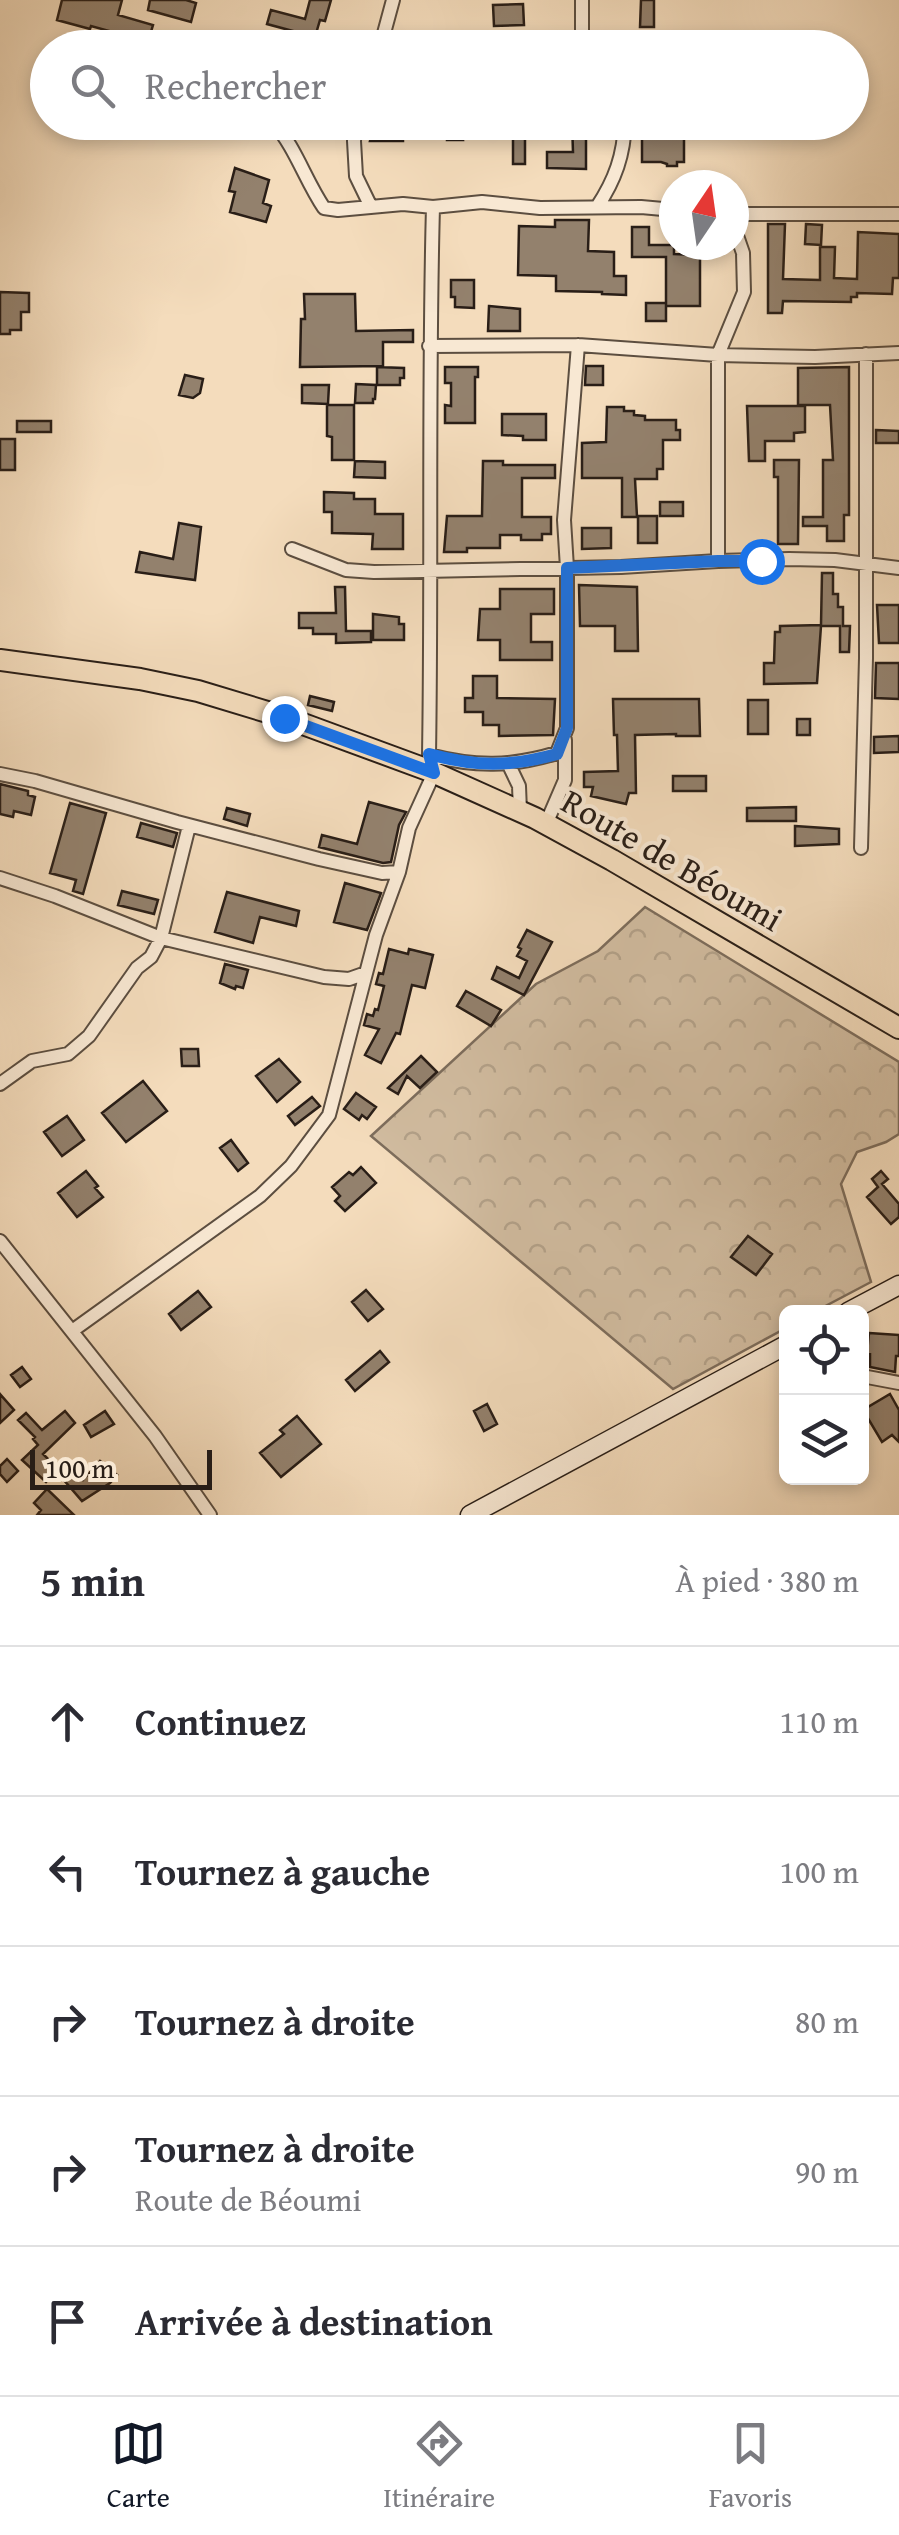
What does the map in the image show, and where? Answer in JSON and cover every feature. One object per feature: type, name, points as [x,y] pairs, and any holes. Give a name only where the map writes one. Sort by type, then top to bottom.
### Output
[{"type":"main road","name":"Route de Béoumi","points":[[0,660],[198,691],[432,764],[612,860],[899,1028]]},
{"type":"main road","points":[[861,1305],[899,1285]]},
{"type":"main road","points":[[470,1515],[779,1350]]},
{"type":"street","points":[[385,30],[393,0]]},
{"type":"street","points":[[582,0],[583,30]]},
{"type":"street","points":[[286,140],[324,208],[403,204],[433,207],[482,202],[540,208],[659,209]]},
{"type":"street","points":[[354,140],[356,176],[371,207]]},
{"type":"street","points":[[597,207],[622,157],[623,140]]},
{"type":"street","points":[[72,1332],[260,1196],[291,1166],[329,1115],[376,935],[432,764],[429,346],[433,207]]},
{"type":"street","points":[[749,214],[899,214]]},
{"type":"street","points":[[718,561],[718,355],[744,292],[743,260]]},
{"type":"street","points":[[429,346],[578,345],[718,355],[899,353]]},
{"type":"street","points":[[546,824],[565,780],[568,698],[564,520],[578,345]]},
{"type":"street","points":[[861,848],[866,658],[866,354]]},
{"type":"street","points":[[292,548],[346,570],[835,560],[899,568]]},
{"type":"street","points":[[432,764],[490,766],[536,760],[557,754],[565,737]]},
{"type":"street","points":[[508,764],[519,786],[520,812]]},
{"type":"street","points":[[0,774],[366,871],[399,872]]},
{"type":"street","points":[[0,1084],[32,1061],[68,1054],[80,1044],[137,968],[151,957],[161,938],[189,826]]},
{"type":"street","points":[[0,878],[161,938],[324,977],[348,979],[366,973]]},
{"type":"street","points":[[0,1241],[154,1436],[210,1515]]},
{"type":"street","points":[[869,1377],[899,1383]]},
{"type":"green space","points":[[645,907],[899,1062],[899,1134],[857,1152],[841,1184],[871,1282],[827,1305],[779,1305],[779,1332],[673,1389],[371,1136],[536,984],[598,951]]},
{"type":"building","points":[[62,0],[122,0],[118,15],[153,25],[152,30],[106,30],[57,20]]},
{"type":"building","points":[[150,0],[196,3],[191,22],[148,10]]},
{"type":"building","points":[[310,0],[331,0],[325,21],[320,20],[317,30],[289,30],[267,24],[271,10],[305,19]]},
{"type":"building","points":[[641,0],[654,0],[654,27],[640,27]]},
{"type":"building","points":[[523,4],[524,25],[494,26],[493,5]]},
{"type":"building","points":[[513,140],[525,140],[525,164],[513,164]]},
{"type":"building","points":[[573,140],[586,140],[586,169],[547,168],[547,152],[573,152]]},
{"type":"building","points":[[642,140],[684,140],[684,162],[677,162],[677,166],[642,162]]},
{"type":"building","points":[[235,168],[269,180],[263,203],[271,206],[266,222],[230,212],[235,192],[229,191]]},
{"type":"building","points":[[555,220],[589,220],[588,251],[614,252],[614,276],[626,276],[626,295],[556,291],[556,276],[518,275],[519,226],[555,227]]},
{"type":"building","points":[[768,224],[785,224],[783,279],[820,280],[820,247],[835,247],[834,278],[857,279],[858,232],[899,234],[899,278],[893,278],[892,294],[857,293],[851,302],[783,301],[782,313],[768,313]]},
{"type":"building","points":[[806,224],[822,225],[821,245],[805,244]]},
{"type":"building","points":[[632,227],[649,227],[649,245],[659,245],[659,257],[632,257]]},
{"type":"building","points":[[666,260],[700,260],[700,306],[666,306]]},
{"type":"building","points":[[451,280],[474,280],[474,308],[455,307]]},
{"type":"building","points":[[0,292],[29,293],[29,312],[21,312],[21,330],[0,334]]},
{"type":"building","points":[[304,294],[355,294],[356,331],[413,330],[413,342],[383,342],[383,366],[300,367]]},
{"type":"building","points":[[646,303],[666,303],[666,321],[646,321]]},
{"type":"building","points":[[489,306],[520,309],[520,331],[488,331]]},
{"type":"building","points":[[586,366],[603,366],[603,385],[585,385]]},
{"type":"building","points":[[377,367],[404,368],[400,385],[377,385]]},
{"type":"building","points":[[445,367],[478,367],[475,423],[445,423],[445,405],[451,406],[451,383],[445,383]]},
{"type":"building","points":[[849,367],[849,515],[844,515],[844,541],[827,541],[827,526],[803,526],[803,517],[823,517],[823,460],[833,460],[830,405],[798,405],[798,368]]},
{"type":"building","points":[[185,375],[203,379],[200,393],[193,398],[179,395]]},
{"type":"building","points":[[356,384],[376,385],[373,403],[355,403]]},
{"type":"building","points":[[302,385],[329,385],[328,404],[302,403]]},
{"type":"building","points":[[327,405],[354,405],[354,460],[332,460]]},
{"type":"building","points":[[747,406],[805,406],[805,432],[794,433],[794,441],[765,441],[765,461],[749,461]]},
{"type":"building","points":[[607,407],[624,407],[624,411],[645,416],[645,420],[676,420],[676,430],[680,430],[680,440],[663,440],[663,469],[657,469],[657,479],[635,479],[637,517],[622,517],[622,478],[582,478],[582,443],[606,442]]},
{"type":"building","points":[[502,414],[546,414],[546,440],[502,435]]},
{"type":"building","points":[[17,421],[51,421],[51,432],[17,432]]},
{"type":"building","points":[[876,430],[899,431],[899,443],[876,443]]},
{"type":"building","points":[[0,439],[15,439],[15,470],[0,470]]},
{"type":"building","points":[[774,460],[799,460],[798,544],[778,544],[778,477],[774,477]]},
{"type":"building","points":[[355,461],[385,462],[385,478],[354,477]]},
{"type":"building","points":[[483,461],[555,465],[555,478],[522,478],[522,517],[551,517],[551,534],[542,534],[542,540],[500,535],[500,548],[444,552],[447,516],[482,516]]},
{"type":"building","points":[[324,492],[354,493],[354,499],[375,499],[375,514],[403,514],[403,549],[372,549],[373,534],[332,533],[332,512],[324,512]]},
{"type":"building","points":[[660,502],[683,502],[683,516],[660,516]]},
{"type":"building","points":[[638,516],[657,516],[657,543],[638,543]]},
{"type":"building","points":[[179,523],[201,527],[195,580],[136,572],[140,552],[173,559]]},
{"type":"building","points":[[582,528],[611,528],[611,548],[582,549]]},
{"type":"building","points":[[822,573],[833,573],[833,594],[838,594],[838,607],[843,607],[843,626],[850,626],[849,652],[840,652],[840,626],[821,626],[817,683],[764,684],[764,663],[774,663],[775,632],[780,632],[780,626],[821,625]]},
{"type":"building","points":[[579,585],[637,587],[638,651],[615,651],[615,626],[580,626]]},
{"type":"building","points":[[335,587],[345,587],[346,631],[371,631],[371,642],[336,643],[336,634],[313,634],[313,628],[299,628],[299,613],[336,613]]},
{"type":"building","points":[[500,589],[554,589],[554,614],[531,614],[531,642],[552,642],[552,660],[500,660],[500,640],[478,640],[480,609],[500,609]]},
{"type":"building","points":[[877,605],[899,605],[899,643],[879,643]]},
{"type":"building","points":[[373,614],[399,617],[399,624],[404,624],[404,640],[373,640]]},
{"type":"building","points":[[876,663],[899,663],[899,699],[875,698]]},
{"type":"building","points":[[473,676],[497,676],[497,698],[555,699],[553,735],[499,736],[499,725],[483,725],[483,712],[465,712],[465,698],[473,698]]},
{"type":"building","points":[[310,696],[334,702],[332,711],[308,705]]},
{"type":"building","points":[[613,699],[699,699],[700,736],[635,735],[636,793],[629,793],[626,804],[591,796],[593,787],[584,787],[584,772],[618,771]]},
{"type":"building","points":[[748,700],[768,700],[768,734],[748,734]]},
{"type":"building","points":[[797,719],[810,719],[810,735],[797,735]]},
{"type":"building","points":[[899,736],[899,752],[874,753],[874,737]]},
{"type":"building","points":[[673,776],[706,776],[706,791],[673,791]]},
{"type":"building","points":[[0,784],[28,791],[28,795],[35,797],[31,815],[14,811],[13,817],[0,814]]},
{"type":"building","points":[[369,802],[406,812],[391,862],[319,847],[322,835],[357,844]]},
{"type":"building","points":[[70,803],[106,813],[83,894],[73,891],[76,880],[50,873]]},
{"type":"building","points":[[796,807],[796,821],[747,821],[747,808]]},
{"type":"building","points":[[227,808],[250,814],[247,826],[224,819]]},
{"type":"building","points":[[141,823],[177,833],[173,847],[137,837]]},
{"type":"building","points":[[795,826],[839,829],[839,844],[795,846]]},
{"type":"building","points":[[345,883],[381,893],[367,930],[334,922]]},
{"type":"building","points":[[122,891],[158,900],[154,914],[118,905]]},
{"type":"building","points":[[227,892],[299,911],[296,926],[260,917],[253,943],[215,932]]},
{"type":"building","points":[[527,930],[552,942],[524,995],[492,979],[497,967],[519,978],[527,961],[517,956],[521,949],[518,947]]},
{"type":"building","points":[[389,949],[433,955],[425,988],[412,985],[400,1034],[396,1033],[381,1063],[365,1055],[379,1029],[364,1025],[367,1014],[373,1016],[378,1010],[384,986],[376,984],[379,973],[383,974]]},
{"type":"building","points":[[225,964],[248,970],[243,988],[220,983]]},
{"type":"building","points":[[466,991],[501,1010],[491,1026],[457,1006]]},
{"type":"building","points":[[181,1049],[198,1049],[199,1066],[182,1066]]},
{"type":"building","points":[[421,1056],[437,1072],[420,1088],[407,1076],[398,1094],[388,1088]]},
{"type":"building","points":[[279,1059],[300,1082],[277,1102],[256,1076]]},
{"type":"building","points":[[143,1081],[167,1111],[126,1142],[102,1113]]},
{"type":"building","points":[[356,1093],[376,1107],[367,1119],[362,1115],[359,1120],[344,1109]]},
{"type":"building","points":[[312,1097],[320,1106],[295,1125],[288,1116]]},
{"type":"building","points":[[67,1116],[84,1140],[62,1156],[44,1132]]},
{"type":"building","points":[[231,1140],[248,1163],[238,1171],[220,1148]]},
{"type":"building","points":[[361,1167],[376,1183],[345,1211],[335,1201],[340,1196],[332,1187]]},
{"type":"building","points":[[86,1171],[103,1197],[77,1217],[58,1193]]},
{"type":"building","points":[[881,1171],[888,1179],[882,1184],[899,1204],[899,1217],[891,1224],[867,1197],[878,1187],[872,1179]]},
{"type":"building","points":[[748,1236],[772,1254],[756,1275],[731,1257]]},
{"type":"building","points":[[366,1290],[383,1309],[368,1321],[352,1302]]},
{"type":"building","points":[[198,1291],[211,1307],[181,1330],[169,1314]]},
{"type":"building","points":[[869,1333],[899,1335],[895,1372],[870,1367]]},
{"type":"building","points":[[380,1351],[389,1362],[355,1391],[346,1380]]},
{"type":"building","points":[[22,1367],[31,1379],[20,1387],[11,1375]]},
{"type":"building","points":[[0,1394],[14,1410],[0,1423]]},
{"type":"building","points":[[890,1394],[899,1410],[899,1442],[892,1435],[882,1442],[869,1420],[869,1406]]},
{"type":"building","points":[[487,1404],[497,1424],[484,1431],[474,1411]]},
{"type":"building","points":[[65,1411],[75,1423],[43,1454],[58,1469],[46,1482],[22,1460],[38,1445],[18,1420],[26,1413],[42,1430]]},
{"type":"building","points":[[105,1411],[114,1424],[91,1437],[84,1425]]},
{"type":"building","points":[[297,1416],[321,1444],[281,1477],[260,1453],[284,1434],[280,1430]]},
{"type":"building","points":[[7,1459],[18,1471],[7,1482],[0,1474],[0,1466]]},
{"type":"building","points":[[100,1461],[117,1475],[82,1501],[63,1479],[73,1470],[83,1480]]},
{"type":"building","points":[[47,1489],[74,1515],[37,1515],[41,1510],[34,1503]]},
{"type":"route","points":[[284,718],[434,773],[429,754],[490,766],[557,754],[567,728],[567,568],[761,561]]}]
